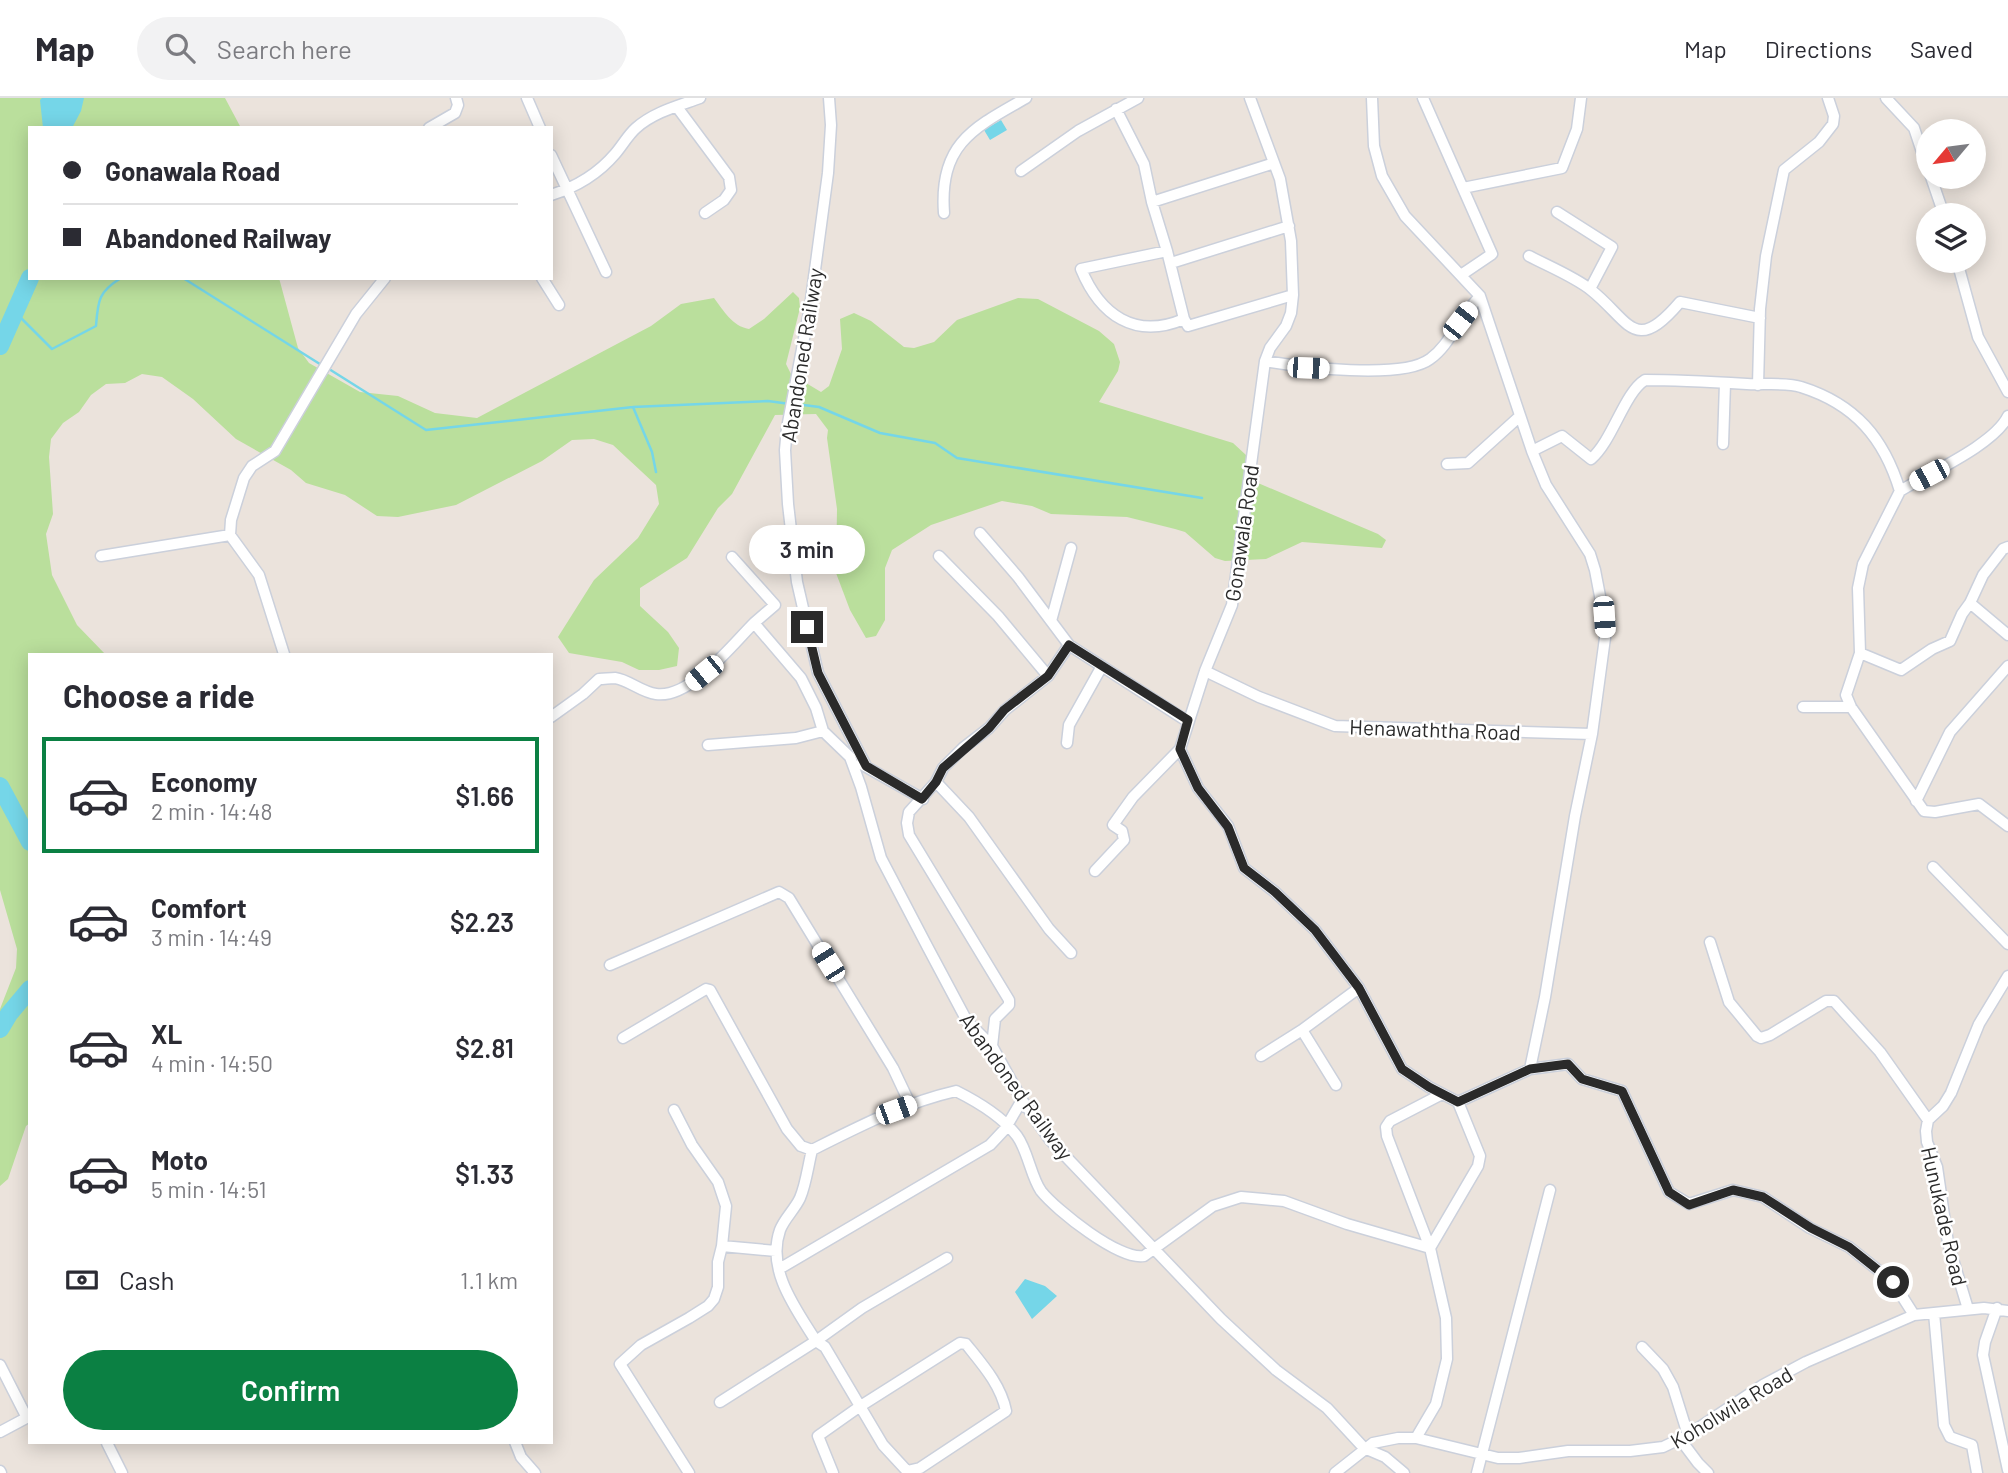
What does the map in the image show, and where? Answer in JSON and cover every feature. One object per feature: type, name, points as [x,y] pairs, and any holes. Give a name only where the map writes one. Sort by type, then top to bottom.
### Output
[{"type":"street","points":[[432,126],[455,113],[458,105],[456,98]]},
{"type":"street","points":[[527,98],[539,126]]},
{"type":"street","points":[[553,194],[582,183],[613,156],[634,130],[651,116],[700,98]]},
{"type":"street","name":"Abandoned Railway","points":[[829,98],[831,125],[828,173],[810,307],[785,450],[797,582],[808,634],[818,673],[866,766]]},
{"type":"street","points":[[944,213],[947,169],[960,143],[984,122],[1026,98]]},
{"type":"street","points":[[1021,171],[1078,131],[1138,98]]},
{"type":"street","name":"Gonawala Road","points":[[1180,749],[1205,671],[1232,606],[1265,361],[1270,348],[1286,326],[1293,295],[1289,226],[1283,190],[1250,98]]},
{"type":"street","points":[[1372,98],[1374,146],[1381,176],[1405,216],[1480,296],[1546,485],[1590,554],[1595,570],[1605,638],[1592,734],[1530,1069]]},
{"type":"street","points":[[1423,98],[1492,254],[1461,275]]},
{"type":"street","points":[[1463,188],[1562,168],[1577,128],[1581,98]]},
{"type":"street","points":[[1759,385],[1760,318],[1766,256],[1784,170],[1819,142],[1833,124],[1834,116],[1828,98]]},
{"type":"street","points":[[1886,98],[1914,128],[1916,134]]},
{"type":"street","points":[[677,107],[729,177],[731,190],[724,200],[705,212]]},
{"type":"street","points":[[1116,109],[1144,164],[1188,326],[1293,295]]},
{"type":"street","points":[[553,160],[606,272]]},
{"type":"street","points":[[1153,202],[1274,163]]},
{"type":"street","points":[[1557,212],[1612,247],[1590,289]]},
{"type":"street","points":[[1171,263],[1289,226]]},
{"type":"street","points":[[1167,251],[1081,269],[1097,300],[1117,317],[1137,326],[1169,325],[1184,318]]},
{"type":"street","points":[[1529,256],[1590,289],[1630,328],[1643,330],[1664,321],[1680,302],[1760,318]]},
{"type":"street","points":[[1960,273],[1978,337],[2008,392]]},
{"type":"street","points":[[284,653],[259,575],[230,535],[230,520],[244,478],[252,466],[275,451],[356,314],[384,280]]},
{"type":"street","points":[[543,280],[559,305]]},
{"type":"street","points":[[1265,361],[1308,368],[1401,369],[1428,361],[1445,345],[1480,296]]},
{"type":"street","points":[[1997,373],[2008,366]]},
{"type":"street","points":[[1532,451],[1562,436],[1591,459],[1614,427],[1637,384],[1645,380],[1798,386],[1856,416],[1880,443],[1892,466],[1900,491]]},
{"type":"street","points":[[1723,444],[1725,383]]},
{"type":"street","points":[[1447,464],[1468,463],[1520,415]]},
{"type":"street","points":[[2008,416],[2004,425],[1976,447],[1900,491],[1863,565],[1858,588],[1860,653],[1846,695],[1851,707],[1924,811],[1979,804],[2008,826]]},
{"type":"street","points":[[980,533],[1018,577],[1069,645],[1188,720]]},
{"type":"street","points":[[101,556],[230,535]]},
{"type":"street","points":[[1860,653],[1901,670],[1932,649],[1950,641],[1983,575],[2003,549],[2008,547]]},
{"type":"street","points":[[1051,621],[1071,548]]},
{"type":"street","points":[[939,556],[998,616],[1048,676]]},
{"type":"street","points":[[553,716],[583,694],[598,679],[616,678],[656,694],[674,693],[704,673],[775,606],[732,557]]},
{"type":"street","points":[[1970,603],[2008,635]]},
{"type":"street","points":[[754,623],[801,678],[816,708],[823,732],[850,757],[922,799]]},
{"type":"street","points":[[992,1046],[995,1019],[1009,1005],[1009,1000],[909,835],[909,812],[956,755],[989,728],[1004,710],[1048,676],[1069,645]]},
{"type":"street","points":[[1067,743],[1069,725],[1102,666]]},
{"type":"street","points":[[1916,801],[1950,732],[2008,666]]},
{"type":"street","name":"Henawaththa Road","points":[[1205,671],[1335,726],[1592,734]]},
{"type":"street","points":[[1803,707],[1851,707]]},
{"type":"street","points":[[708,745],[796,738],[823,732]]},
{"type":"street","points":[[1095,871],[1124,840],[1122,831],[1113,825],[1133,797],[1180,749],[1198,788],[1228,827],[1244,868],[1275,892],[1315,930],[1359,988],[1402,1069],[1458,1102],[1480,1156],[1478,1166],[1430,1248]]},
{"type":"street","name":"Abandoned Railway","points":[[850,757],[881,858],[967,1021],[992,1046],[1022,1100],[1050,1140],[1221,1319],[1276,1370],[1327,1408],[1364,1448],[1385,1457],[1404,1473]]},
{"type":"street","points":[[936,782],[969,817],[1049,929],[1071,953]]},
{"type":"street","points":[[1933,867],[2008,944]]},
{"type":"street","points":[[610,965],[779,892],[785,894],[893,1068],[910,1104]]},
{"type":"street","points":[[1710,942],[1729,1002],[1757,1036],[1761,1038],[1770,1035],[1826,1000],[1834,1001],[1881,1052],[1928,1120]]},
{"type":"street","name":"Hunukade Road","points":[[1968,1309],[1948,1243],[1937,1167],[1927,1142],[1926,1131],[1928,1120],[1951,1093],[1979,1024],[2008,976]]},
{"type":"street","points":[[1261,1056],[1359,988]]},
{"type":"street","points":[[624,1038],[706,989],[710,990],[787,1129],[801,1146],[812,1150],[881,1115],[956,1091],[993,1113],[1007,1125],[1018,1138],[1040,1189],[1062,1210],[1102,1242],[1120,1252],[1138,1257],[1144,1256],[1213,1206],[1241,1197],[1284,1201],[1347,1224],[1430,1248]]},
{"type":"street","points":[[1302,1030],[1336,1085]]},
{"type":"street","points":[[1458,1102],[1530,1069],[1568,1064],[1582,1079],[1622,1091],[1669,1192],[1689,1205],[1733,1190],[1763,1197],[1811,1228],[1849,1247],[1893,1282],[1914,1315]]},
{"type":"street","points":[[1416,1438],[1436,1404],[1447,1359],[1446,1318],[1430,1248],[1386,1128],[1390,1121],[1441,1094]]},
{"type":"street","points":[[779,1269],[990,1145],[1007,1125],[1022,1100]]},
{"type":"street","points":[[674,1110],[692,1145],[718,1182],[726,1206],[718,1262],[718,1287],[708,1306],[641,1345],[620,1364],[689,1473]]},
{"type":"street","points":[[812,1150],[800,1198],[780,1229],[776,1251],[779,1269],[789,1298],[816,1340],[825,1347],[859,1407],[883,1445],[907,1471],[920,1468],[1006,1411],[1004,1400],[988,1372],[966,1344],[960,1343],[859,1407],[818,1436],[833,1473]]},
{"type":"street","points":[[1477,1473],[1550,1190]]},
{"type":"street","points":[[722,1246],[776,1251]]},
{"type":"street","points":[[720,1402],[862,1308],[947,1258]]},
{"type":"street","name":"Koholwila Road","points":[[1364,1448],[1382,1441],[1416,1438],[1498,1458],[1520,1458],[1568,1451],[1650,1450],[1684,1437],[1763,1385],[1806,1362],[1914,1315],[1968,1309],[2003,1310]]},
{"type":"street","points":[[2003,1310],[1985,1342],[1983,1355],[2008,1470]]},
{"type":"street","points":[[1934,1313],[1944,1425],[1950,1437],[1972,1445],[1977,1473]]},
{"type":"street","points":[[1643,1347],[1663,1369],[1673,1387],[1684,1437],[1698,1463],[1708,1473]]},
{"type":"street","points":[[0,1365],[28,1415]]},
{"type":"street","points":[[0,1432],[28,1418]]},
{"type":"street","points":[[108,1444],[122,1473]]},
{"type":"street","points":[[517,1444],[521,1458],[535,1473]]},
{"type":"street","points":[[1335,1473],[1364,1448]]},
{"type":"green space","points":[[0,98],[225,98],[240,126],[28,126],[28,280],[280,280],[298,348],[309,363],[360,392],[398,396],[435,413],[477,418],[651,326],[681,304],[714,298],[733,321],[749,329],[793,292],[799,298],[800,308],[786,364],[791,374],[821,392],[829,386],[842,349],[840,319],[854,313],[871,321],[904,347],[914,348],[934,342],[957,320],[1018,298],[1038,299],[1099,331],[1114,344],[1120,362],[1118,371],[1099,402],[1233,443],[1246,455],[1258,483],[1378,534],[1386,540],[1382,548],[1302,542],[1266,559],[1225,561],[1215,558],[1185,532],[1175,529],[1127,517],[1051,514],[1032,506],[1002,501],[931,525],[892,550],[885,568],[885,620],[876,636],[866,638],[850,610],[836,573],[837,509],[828,430],[816,414],[775,415],[732,494],[718,508],[687,558],[640,588],[640,606],[668,632],[679,648],[677,666],[639,670],[622,662],[569,653],[558,637],[594,580],[638,538],[659,504],[656,485],[613,445],[594,439],[572,440],[542,461],[456,505],[398,517],[377,516],[345,495],[306,483],[291,470],[236,439],[193,399],[162,377],[142,374],[125,383],[106,384],[91,395],[79,412],[63,423],[51,439],[49,457],[53,514],[46,534],[52,575],[77,625],[104,653],[28,653],[28,1124],[8,1179],[0,1186],[0,1009],[16,968],[17,949],[0,890]]},
{"type":"water","points":[[84,98],[73,126],[43,126],[40,100]]},
{"type":"water","points":[[1001,120],[1007,130],[990,140],[984,130]]},
{"type":"water","points":[[1025,1279],[1045,1286],[1057,1296],[1032,1319],[1015,1292]]},
{"type":"waterway","points":[[0,346],[29,280]]},
{"type":"waterway","points":[[15,312],[52,349],[96,326],[101,298],[118,280]]},
{"type":"waterway","points":[[186,280],[323,366]]},
{"type":"waterway","points":[[329,369],[426,430],[633,407],[768,401],[790,404]]},
{"type":"waterway","points":[[796,404],[819,407],[880,433],[935,443],[957,458],[1202,498]]},
{"type":"waterway","points":[[633,407],[652,452],[656,472]]},
{"type":"waterway","points":[[0,786],[28,838]]},
{"type":"waterway","points":[[0,1029],[28,991]]},
{"type":"route","points":[[807,627],[818,673],[866,766],[922,799],[943,768],[963,748],[989,728],[1004,710],[1048,676],[1069,645],[1188,720],[1180,749],[1198,788],[1228,827],[1244,868],[1275,892],[1315,930],[1359,988],[1402,1069],[1458,1102],[1530,1069],[1568,1064],[1582,1079],[1622,1091],[1669,1192],[1689,1205],[1733,1190],[1763,1197],[1811,1228],[1849,1247],[1893,1282]]}]
